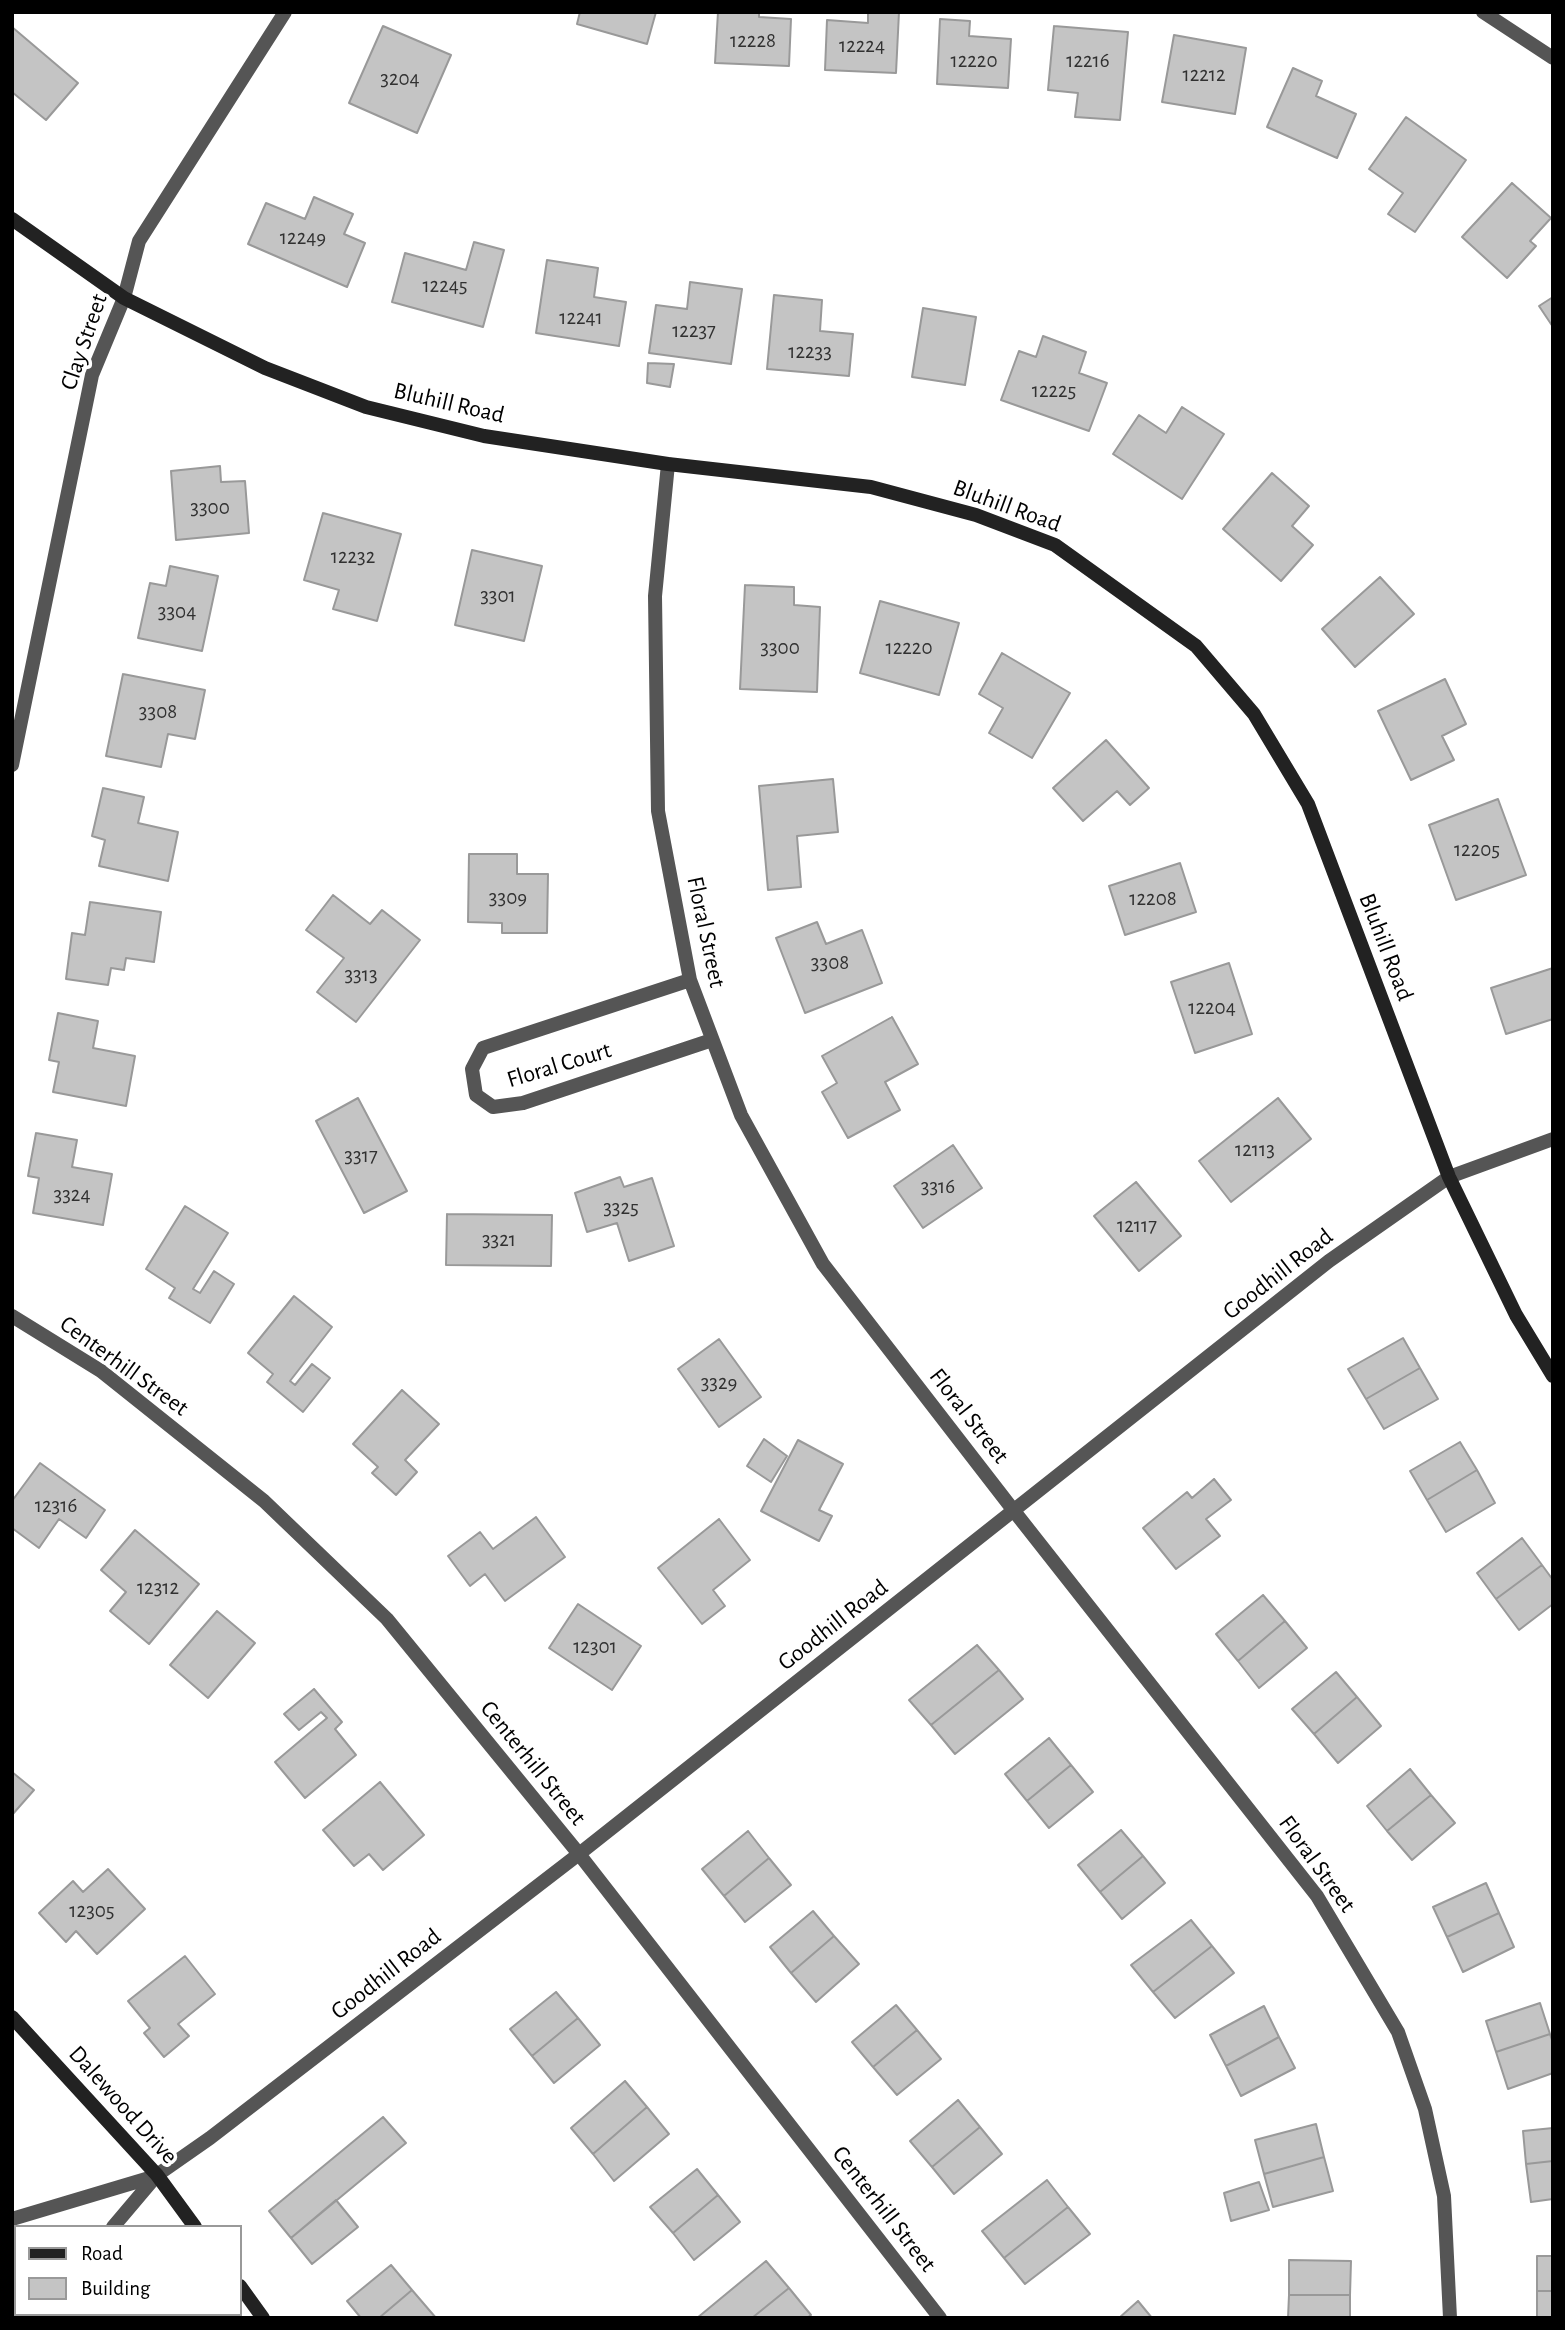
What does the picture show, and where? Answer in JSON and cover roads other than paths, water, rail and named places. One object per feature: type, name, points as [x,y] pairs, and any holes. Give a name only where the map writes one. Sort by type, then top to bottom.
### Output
[{"type":"street","name":"Clay Street","points":[[12,765],[92,375],[124,298],[139,241],[285,12]]},
{"type":"street","points":[[1483,12],[1553,58]]},
{"type":"street","name":"Bluhill Road","points":[[12,219],[124,298],[265,369],[366,407],[484,436],[668,464],[871,488],[976,515],[1055,545],[1196,646],[1254,714],[1308,804],[1449,1177],[1516,1315],[1553,1376]]},
{"type":"street","name":"Floral Street","points":[[668,464],[655,596],[658,811],[690,980],[741,1115],[823,1264],[1317,1896],[1398,2032],[1425,2109],[1444,2196],[1450,2318]]},
{"type":"street","name":"Floral Court","points":[[690,980],[483,1048],[472,1069],[476,1095],[493,1107],[523,1103],[712,1040]]},
{"type":"street","name":"Goodhill Road","points":[[115,2225],[157,2175],[210,2138],[579,1854],[1329,1261],[1449,1177],[1553,1139]]},
{"type":"street","name":"Centerhill Street","points":[[12,1316],[102,1371],[264,1501],[387,1619],[579,1854],[940,2318]]},
{"type":"street","name":"Dalewood Drive","points":[[12,2017],[157,2175],[194,2225]]},
{"type":"street","name":"Goodhill Road","points":[[12,2219],[157,2175]]},
{"type":"street","points":[[242,2289],[263,2318]]}]
